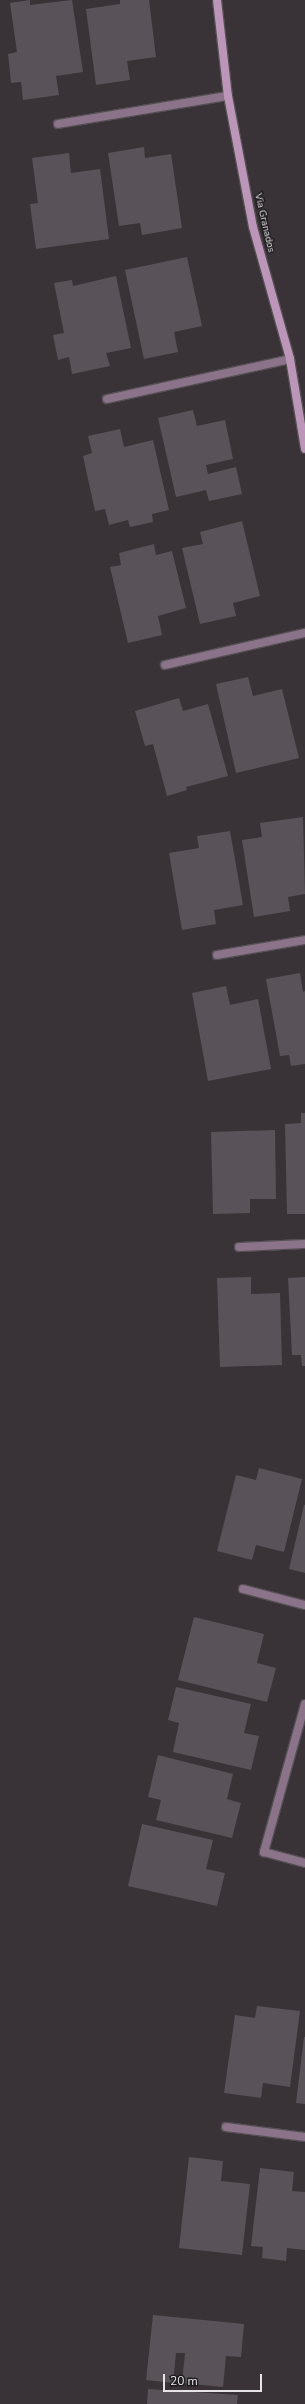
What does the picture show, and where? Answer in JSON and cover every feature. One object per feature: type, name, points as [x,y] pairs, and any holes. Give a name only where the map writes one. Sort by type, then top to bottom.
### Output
[{"type":"street","name":"Via Granados","points":[[217,0],[228,96],[253,227],[290,359],[305,449]]},
{"type":"lane","points":[[58,124],[228,96]]},
{"type":"lane","points":[[107,399],[290,359]]},
{"type":"lane","points":[[165,665],[305,633]]},
{"type":"lane","points":[[217,955],[305,940]]},
{"type":"lane","points":[[239,1247],[305,1244]]},
{"type":"lane","points":[[243,1589],[305,1605]]},
{"type":"lane","points":[[305,1704],[264,1852],[305,1863]]},
{"type":"lane","points":[[226,2127],[305,2137]]},
{"type":"building","points":[[30,0],[30,5],[72,0],[83,72],[56,76],[59,95],[23,100],[21,82],[11,83],[8,54],[17,52],[10,3]]},
{"type":"building","points":[[120,0],[149,0],[156,57],[127,61],[130,80],[96,85],[86,9],[120,4]]},
{"type":"building","points":[[144,147],[145,158],[171,154],[182,228],[142,235],[140,223],[119,226],[108,153]]},
{"type":"building","points":[[69,153],[71,173],[100,169],[109,239],[36,249],[30,204],[38,203],[32,158]]},
{"type":"building","points":[[187,257],[202,326],[174,332],[178,352],[144,359],[125,270]]},
{"type":"building","points":[[116,276],[131,348],[106,353],[110,366],[72,374],[69,357],[58,360],[53,335],[64,333],[54,283],[72,280],[73,286]]},
{"type":"building","points":[[193,410],[197,426],[225,420],[233,459],[206,465],[208,474],[236,467],[242,494],[209,501],[206,490],[176,497],[158,418]]},
{"type":"building","points":[[120,429],[124,447],[153,440],[169,510],[152,514],[153,522],[130,527],[128,520],[109,525],[105,509],[95,511],[83,456],[92,453],[88,436]]},
{"type":"building","points":[[242,521],[260,596],[233,603],[236,616],[200,624],[182,548],[203,544],[200,532]]},
{"type":"building","points":[[154,544],[156,555],[172,551],[186,608],[158,616],[162,635],[128,643],[110,567],[121,565],[119,553]]},
{"type":"building","points":[[248,677],[253,696],[282,689],[299,758],[236,773],[216,684]]},
{"type":"building","points":[[179,698],[183,711],[208,704],[228,776],[186,787],[187,790],[167,796],[153,744],[145,746],[135,711]]},
{"type":"building","points":[[303,817],[305,894],[288,897],[290,911],[254,917],[242,840],[262,837],[260,823]]},
{"type":"building","points":[[230,831],[243,905],[214,910],[216,924],[182,930],[169,853],[199,848],[197,836]]},
{"type":"building","points":[[300,973],[303,992],[305,991],[305,1064],[291,1066],[289,1055],[280,1056],[266,979]]},
{"type":"building","points":[[226,986],[230,1005],[258,999],[271,1069],[208,1081],[192,993]]},
{"type":"building","points":[[301,1113],[305,1113],[305,1214],[287,1214],[285,1124],[301,1123]]},
{"type":"building","points":[[275,1130],[276,1199],[250,1199],[250,1213],[213,1214],[211,1132]]},
{"type":"building","points":[[251,1277],[251,1294],[280,1293],[282,1365],[220,1367],[217,1278]]},
{"type":"building","points":[[305,1277],[305,1366],[302,1366],[301,1355],[292,1355],[288,1278]]},
{"type":"building","points":[[259,1468],[302,1479],[284,1552],[256,1545],[252,1560],[217,1551],[236,1475],[256,1480]]},
{"type":"building","points":[[305,1505],[305,1573],[289,1569]]},
{"type":"building","points":[[194,1617],[264,1634],[257,1663],[276,1668],[267,1702],[178,1680]]},
{"type":"building","points":[[176,1687],[251,1704],[244,1733],[259,1736],[251,1770],[173,1752],[179,1723],[168,1720]]},
{"type":"building","points":[[158,1755],[233,1774],[227,1799],[241,1803],[232,1838],[156,1820],[161,1800],[148,1797]]},
{"type":"building","points":[[142,1824],[213,1840],[206,1869],[225,1873],[217,1906],[128,1886]]},
{"type":"building","points":[[257,2006],[300,2011],[290,2087],[263,2083],[261,2098],[224,2093],[235,2015],[255,2018]]},
{"type":"building","points":[[305,2037],[305,2104],[296,2103]]},
{"type":"building","points":[[189,2157],[223,2161],[221,2181],[250,2184],[242,2255],[179,2248]]},
{"type":"building","points":[[260,2168],[294,2172],[292,2191],[305,2192],[305,2250],[287,2248],[286,2261],[262,2258],[263,2247],[251,2246]]},
{"type":"building","points":[[153,2315],[244,2324],[241,2357],[226,2356],[223,2387],[182,2383],[185,2353],[176,2353],[173,2383],[146,2380]]},
{"type":"building","points":[[148,2389],[238,2395],[237,2404],[147,2404]]}]
